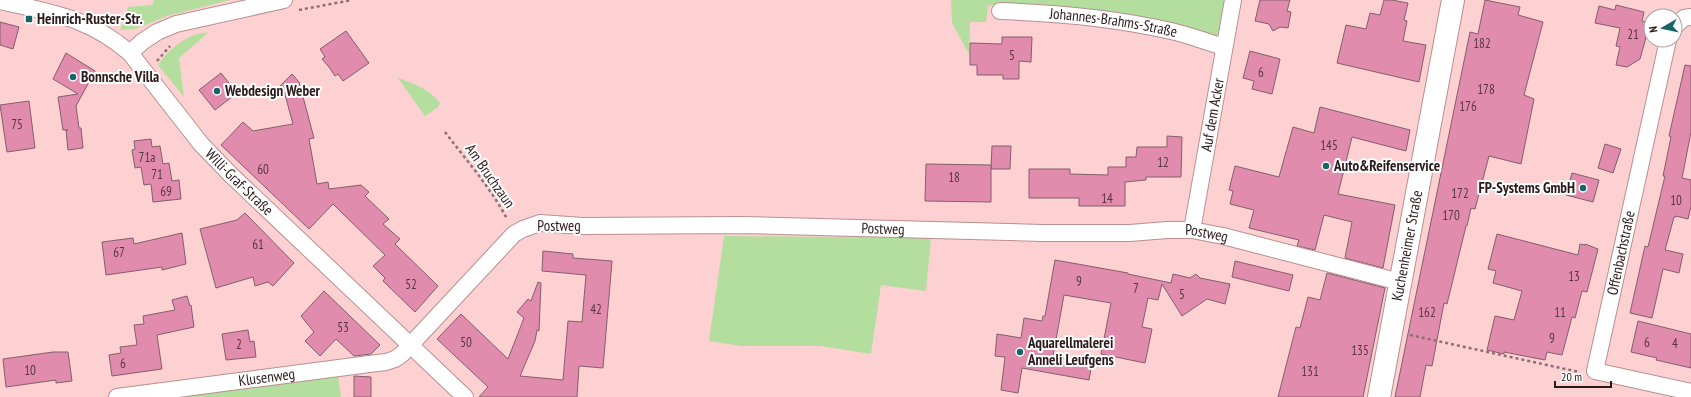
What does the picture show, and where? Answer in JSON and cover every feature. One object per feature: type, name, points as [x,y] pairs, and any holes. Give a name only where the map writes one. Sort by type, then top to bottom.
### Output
[{"type":"main road","name":"Kuchenheimer Straße","points":[[1379,397],[1453,0]]},
{"type":"street","points":[[130,53],[142,42],[157,32],[176,24],[284,0]]},
{"type":"street","name":"Auf dem Acker","points":[[1192,230],[1232,0]]},
{"type":"street","name":"Willi-Graf-Straße","points":[[0,1],[64,16],[80,22],[107,36],[130,53],[202,144],[231,175],[465,397]]},
{"type":"street","name":"Johannes-Brahms-Straße","points":[[1000,11],[1099,17],[1171,31],[1224,47]]},
{"type":"street","name":"Offenbachstraße","points":[[1595,372],[1666,48]]},
{"type":"street","name":"Postweg","points":[[410,345],[514,234],[533,225],[551,223],[583,226],[742,225],[1042,233],[1130,233],[1167,230],[1192,230],[1224,236],[1400,282]]},
{"type":"street","name":"Klusenweg","points":[[118,397],[386,362],[395,359],[410,345]]},
{"type":"street","points":[[1595,372],[1691,392]]},
{"type":"path","name":"Am Bruchzaun","points":[[445,132],[502,210],[514,234]]},
{"type":"path","points":[[1392,330],[1585,373],[1595,372]]},
{"type":"green space","points":[[154,0],[230,0],[167,16],[135,29],[120,30],[128,7],[152,5]]},
{"type":"green space","points":[[951,0],[1226,0],[1220,32],[1216,35],[1209,36],[1001,3],[988,6],[986,22],[970,22],[969,54],[952,23]]},
{"type":"green space","points":[[209,32],[179,58],[184,97],[158,65],[168,53],[186,39],[201,33]]},
{"type":"green space","points":[[398,78],[410,82],[427,91],[440,103],[438,107],[425,116]]},
{"type":"green space","points":[[724,236],[931,238],[926,291],[881,285],[871,354],[821,346],[741,346],[709,341]]},
{"type":"green space","points":[[338,376],[341,397],[177,397]]},
{"type":"building","points":[[1260,0],[1290,0],[1287,11],[1291,12],[1288,28],[1280,27],[1273,31],[1269,24],[1255,21]]},
{"type":"building","points":[[1384,0],[1408,3],[1404,20],[1407,21],[1403,41],[1426,45],[1419,82],[1337,63],[1346,25],[1366,29],[1370,13],[1380,15]]},
{"type":"building","points":[[1485,0],[1520,7],[1518,15],[1543,22],[1524,95],[1534,99],[1521,164],[1489,156],[1475,209],[1471,208],[1447,304],[1444,303],[1432,366],[1426,365],[1420,397],[1395,397],[1470,32],[1478,34]]},
{"type":"building","points":[[1616,5],[1643,12],[1643,48],[1640,59],[1627,67],[1616,65],[1620,47],[1616,46],[1620,28],[1595,23],[1599,6],[1615,10]]},
{"type":"building","points":[[0,22],[19,27],[13,49],[0,45]]},
{"type":"building","points":[[346,31],[369,63],[343,81],[338,74],[335,76],[322,59],[325,57],[320,49]]},
{"type":"building","points":[[1002,37],[1032,37],[1031,62],[1019,61],[1019,79],[1003,79],[1003,75],[977,75],[977,65],[970,65],[970,43],[1002,44]]},
{"type":"building","points":[[1250,51],[1280,59],[1272,94],[1252,89],[1254,81],[1243,78]]},
{"type":"building","name":"Bonnsche Villa","points":[[66,53],[95,71],[76,106],[79,128],[81,128],[83,148],[68,150],[66,130],[63,130],[58,97],[78,94],[53,79]]},
{"type":"building","points":[[1685,65],[1691,66],[1691,132],[1682,178],[1691,180],[1691,206],[1688,219],[1676,216],[1674,217],[1665,250],[1683,254],[1679,273],[1663,269],[1652,318],[1630,313],[1645,246],[1648,247],[1665,176],[1663,176],[1671,137],[1669,136]]},
{"type":"building","points":[[221,73],[237,93],[215,110],[199,90]]},
{"type":"building","points":[[292,74],[299,82],[314,138],[309,139],[317,184],[328,182],[329,189],[361,185],[369,192],[365,196],[389,219],[383,224],[400,239],[395,244],[438,286],[415,312],[383,281],[385,278],[373,266],[385,255],[333,204],[309,229],[221,145],[243,122],[253,131],[293,124],[284,91],[280,86]]},
{"type":"building","points":[[29,101],[35,148],[7,152],[0,105]]},
{"type":"building","points":[[1320,107],[1410,130],[1406,151],[1352,137],[1338,194],[1395,205],[1383,268],[1345,258],[1352,222],[1324,215],[1315,250],[1297,246],[1299,240],[1249,228],[1254,210],[1230,204],[1233,191],[1229,190],[1235,166],[1279,177],[1293,127],[1314,133]]},
{"type":"building","points":[[1167,136],[1182,137],[1181,177],[1146,177],[1146,180],[1125,182],[1125,206],[1079,206],[1079,198],[1029,198],[1029,169],[1070,169],[1070,174],[1108,175],[1108,167],[1126,167],[1126,157],[1136,157],[1137,147],[1167,147]]},
{"type":"building","points":[[151,139],[152,147],[160,146],[163,164],[169,163],[172,181],[179,180],[181,199],[153,202],[151,184],[144,185],[141,167],[135,168],[132,150],[135,149],[134,141]]},
{"type":"building","points":[[1605,144],[1621,149],[1613,173],[1598,168]]},
{"type":"building","points":[[992,146],[1011,146],[1010,169],[991,169]]},
{"type":"building","points":[[926,164],[991,165],[991,202],[925,201]]},
{"type":"building","points":[[1572,173],[1599,180],[1593,202],[1566,195]]},
{"type":"building","points":[[245,213],[294,263],[273,286],[268,282],[255,286],[253,277],[216,288],[200,229],[237,220]]},
{"type":"building","points":[[182,233],[186,264],[162,270],[162,267],[106,275],[102,242],[133,238],[134,244]]},
{"type":"building","points":[[1497,234],[1578,255],[1580,244],[1585,244],[1598,249],[1587,292],[1582,291],[1575,318],[1572,317],[1562,355],[1547,352],[1545,360],[1487,350],[1495,316],[1514,320],[1522,291],[1493,283],[1496,271],[1488,269]]},
{"type":"building","points":[[543,251],[573,254],[573,258],[612,261],[603,368],[579,366],[577,397],[479,397],[488,387],[437,339],[461,314],[508,359],[524,318],[517,312],[528,299],[531,301],[538,282],[541,283],[539,331],[537,330],[535,341],[520,376],[563,380],[568,321],[582,322],[586,275],[542,271]]},
{"type":"building","points":[[1055,260],[1128,273],[1171,283],[1173,274],[1190,278],[1196,274],[1200,278],[1230,284],[1225,304],[1207,299],[1182,316],[1162,284],[1158,300],[1148,298],[1142,327],[1152,329],[1145,363],[1101,354],[1111,303],[1064,295],[1053,356],[1092,363],[1089,380],[1022,368],[1018,393],[1001,390],[1005,357],[995,356],[997,334],[1021,338],[1024,318],[1042,321],[1043,316],[1045,316]]},
{"type":"building","points":[[1235,261],[1293,275],[1289,291],[1232,277]]},
{"type":"building","points":[[1327,273],[1385,288],[1363,397],[1278,397],[1296,327],[1300,328],[1308,297],[1320,300]]},
{"type":"building","points":[[324,291],[380,345],[371,354],[354,356],[336,339],[320,356],[305,341],[314,332],[301,316]]},
{"type":"building","points":[[187,296],[190,306],[191,305],[194,327],[157,335],[162,369],[112,376],[109,355],[121,353],[120,347],[137,345],[134,325],[144,324],[143,316],[175,310],[172,300]]},
{"type":"building","points":[[1638,321],[1691,334],[1691,368],[1656,360],[1657,358],[1631,352]]},
{"type":"building","points":[[248,330],[250,342],[254,341],[256,357],[226,360],[222,334]]},
{"type":"building","points":[[53,352],[68,352],[72,381],[56,383],[56,380],[6,387],[3,359]]},
{"type":"building","points":[[354,376],[371,377],[371,397],[354,397]]},
{"type":"place","name":"Heinrich-Ruster-Str.","points":[[29,19]]},
{"type":"place","name":"Bonnsche Villa","points":[[73,77]]},
{"type":"place","name":"Webdesign Weber","points":[[217,91]]},
{"type":"place","name":"Auto&Reifenservice","points":[[1326,166]]},
{"type":"place","name":"FP-Systems GmbH","points":[[1583,188]]},
{"type":"place","name":"Aquarellmalerei Anneli Leufgens","points":[[1020,352]]}]
